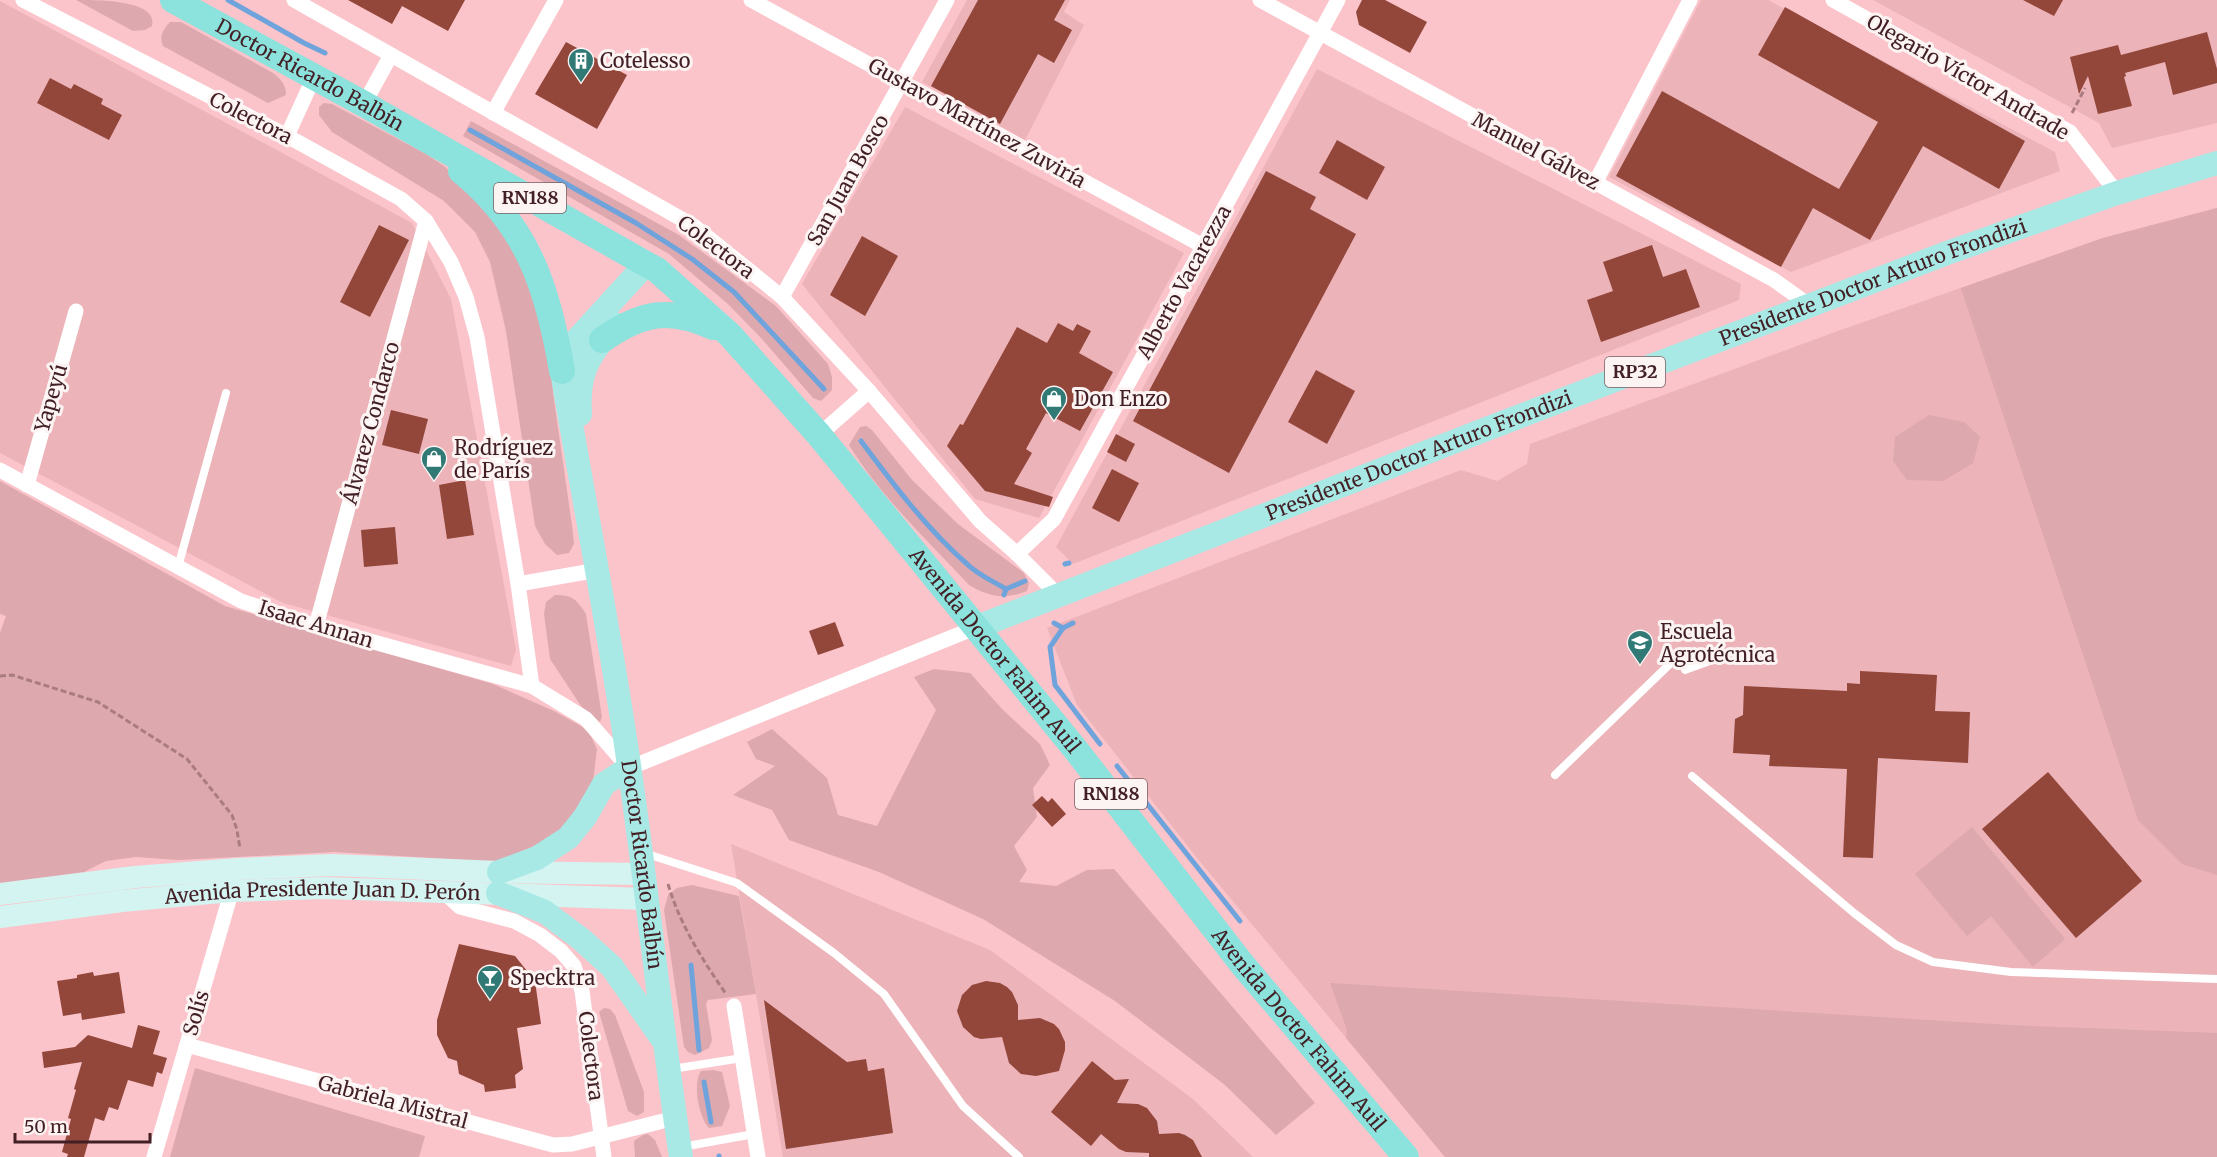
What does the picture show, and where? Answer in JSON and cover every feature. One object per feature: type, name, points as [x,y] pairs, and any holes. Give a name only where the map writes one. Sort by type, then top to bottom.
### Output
[{"type":"highway","name":"Doctor Ricardo Balbín","points":[[173,0],[414,133]]},
{"type":"highway","name":"RN188","points":[[414,133],[652,267]]},
{"type":"highway","points":[[414,133],[486,192],[524,244],[537,270],[548,302],[562,371]]},
{"type":"highway","name":"Avenida Doctor Fahim Auil","points":[[652,267],[730,335],[819,435],[1076,750],[1242,964],[1406,1157]]},
{"type":"highway","points":[[603,340],[619,328],[637,320],[652,314],[670,313],[697,320],[730,335]]},
{"type":"main road","name":"Presidente Doctor Arturo Frondizi","points":[[977,627],[1809,305],[2034,221],[2217,163]]},
{"type":"main road","name":"Doctor Ricardo Balbín","points":[[598,570],[579,396],[584,368],[652,267]]},
{"type":"main road","points":[[562,371],[571,346],[652,267]]},
{"type":"main road","name":"Doctor Ricardo Balbín","points":[[562,371],[598,570],[629,768],[647,861],[646,899],[663,1040],[680,1152]]},
{"type":"main road","points":[[629,768],[604,784],[585,817],[568,838],[499,882],[581,939],[612,967],[663,1040]]},
{"type":"main road","name":"Avenida Presidente Juan D. Perón","points":[[0,917],[232,891],[326,888],[444,892],[647,861]]},
{"type":"main road","name":"Avenida Presidente Juan D. Perón","points":[[0,894],[135,877],[237,869],[333,866],[646,899]]},
{"type":"street","name":"Colectora","points":[[23,0],[287,136],[401,199],[426,221],[451,262],[466,297],[477,337],[518,584],[532,686]]},
{"type":"street","name":"Colectora","points":[[294,0],[694,226],[782,297],[869,391],[980,521],[1058,595]]},
{"type":"street","points":[[493,113],[556,0]]},
{"type":"street","name":"Gustavo Martínez Zuviría","points":[[751,0],[1203,246]]},
{"type":"street","name":"San Juan Bosco","points":[[782,297],[947,0]]},
{"type":"street","name":"Manuel Gálvez","points":[[1260,0],[1773,279],[1809,305]]},
{"type":"street","name":"Alberto Vacarezza","points":[[1017,554],[1054,519],[1338,0]]},
{"type":"street","points":[[1596,183],[1690,0]]},
{"type":"street","name":"Olegario Víctor Andrade","points":[[1833,0],[2070,132],[2117,193]]},
{"type":"street","points":[[364,104],[392,55]]},
{"type":"street","points":[[287,136],[314,77]]},
{"type":"street","name":"Álvarez Condarco","points":[[316,626],[426,221]]},
{"type":"street","name":"Yapeyú","points":[[27,485],[76,311]]},
{"type":"street","points":[[819,435],[869,391]]},
{"type":"street","name":"Isaac Annan","points":[[0,470],[241,601],[316,626],[532,686],[586,719],[629,768]]},
{"type":"street","points":[[518,584],[598,570]]},
{"type":"street","name":"Presidente Doctor Arturo Frondizi","points":[[629,768],[977,627]]},
{"type":"street","name":"Solís","points":[[154,1157],[237,869]]},
{"type":"street","name":"Colectora","points":[[444,892],[460,907],[514,921],[540,934],[561,951],[574,966],[582,990],[604,1157]]},
{"type":"street","points":[[734,1006],[758,1157]]},
{"type":"street","name":"Gabriela Mistral","points":[[187,1045],[553,1145],[572,1144],[675,1118]]},
{"type":"lane","points":[[178,567],[226,393]]},
{"type":"lane","points":[[1555,775],[1677,657]]},
{"type":"lane","points":[[1685,670],[1707,662]]},
{"type":"lane","points":[[1692,776],[1854,913],[1896,945],[1933,962],[2011,972],[2217,979]]},
{"type":"lane","points":[[647,861],[738,883],[834,953],[884,994],[963,1106],[1019,1157]]},
{"type":"lane","points":[[668,1069],[742,1058]]},
{"type":"lane","points":[[680,1152],[754,1134]]},
{"type":"path","points":[[2064,128],[2085,88]]},
{"type":"path","points":[[0,676],[12,675],[98,702],[187,759],[232,815],[240,848],[237,869]]},
{"type":"path","points":[[647,861],[699,954],[734,1006]]},
{"type":"shaded area","points":[[76,0],[112,1],[137,6],[151,17],[152,26],[145,30],[133,31]]},
{"type":"shaded area","points":[[967,0],[1070,0],[1064,12],[1084,25],[1025,140],[922,82]]},
{"type":"shaded area","points":[[1701,0],[1768,0],[2055,152],[2060,171],[1791,272],[1609,177]]},
{"type":"shaded area","points":[[1873,0],[2217,0],[2217,123],[2112,148],[2099,123]]},
{"type":"shaded area","points":[[0,1],[412,223],[451,299],[516,650],[511,666],[283,603],[0,453]]},
{"type":"shaded area","points":[[170,22],[181,22],[273,73],[282,82],[286,95],[268,103],[163,46],[162,33]]},
{"type":"shaded area","points":[[1317,69],[1741,284],[1739,300],[1073,564],[1056,547]]},
{"type":"shaded area","points":[[324,103],[332,104],[444,166],[497,219],[530,276],[551,353],[553,393],[574,544],[569,553],[557,555],[545,544],[535,526],[506,331],[490,262],[475,232],[444,201],[332,132],[319,115],[319,107]]},
{"type":"shaded area","points":[[905,107],[1184,253],[1039,518],[975,499],[802,284]]},
{"type":"shaded area","points":[[471,121],[679,235],[776,306],[828,364],[832,377],[832,390],[821,401],[813,398],[728,304],[669,254],[463,136]]},
{"type":"shaded area","name":"Escuela Agrotécnica","points":[[2217,208],[2217,1157],[1445,1157],[1197,858],[1077,705],[1047,628],[1461,470],[1497,481],[1527,464],[1530,444],[1838,331],[2103,238]]},
{"type":"shaded area","points":[[2217,208],[2217,875],[2182,864],[2138,820],[1961,288],[2103,238]]},
{"type":"shaded area","points":[[1929,415],[1964,422],[1980,437],[1973,463],[1943,481],[1907,480],[1893,461],[1895,437]]},
{"type":"shaded area","points":[[866,426],[872,430],[912,480],[958,524],[1024,573],[1029,583],[1027,591],[1011,596],[997,596],[969,585],[890,501],[849,445],[860,427]]},
{"type":"shaded area","points":[[0,481],[225,606],[493,684],[554,711],[588,730],[597,749],[593,782],[576,815],[549,840],[496,862],[335,852],[178,860],[136,857],[106,861],[84,872],[0,883],[0,633],[6,616],[0,614]]},
{"type":"shaded area","points":[[555,595],[574,599],[586,614],[602,717],[600,722],[581,706],[550,659],[544,614],[546,602]]},
{"type":"shaded area","points":[[934,669],[970,673],[1002,709],[1040,744],[1050,765],[1033,788],[1037,817],[1014,846],[1027,870],[1019,882],[1056,886],[1087,870],[1114,869],[1315,1103],[1276,1135],[1225,1085],[1115,1001],[983,919],[879,872],[789,840],[772,810],[733,795],[775,766],[756,759],[747,742],[772,729],[827,778],[838,815],[877,826],[936,710],[914,677]]},
{"type":"shaded area","points":[[1972,827],[2065,939],[2033,967],[1991,916],[1967,936],[1915,874]]},
{"type":"shaded area","points":[[731,844],[990,950],[1193,1099],[1253,1157],[783,1157]]},
{"type":"shaded area","points":[[692,885],[739,896],[756,994],[708,1000],[706,1004],[712,1040],[709,1048],[695,1055],[684,1047],[664,910],[668,895],[677,888]]},
{"type":"shaded area","points":[[1330,983],[2009,1025],[2217,1033],[2217,1157],[1445,1157],[1346,1038],[1347,1030]]},
{"type":"shaded area","points":[[604,1008],[610,1009],[615,1015],[644,1092],[644,1112],[637,1116],[628,1111],[599,1012]]},
{"type":"shaded area","points":[[195,1068],[425,1136],[419,1157],[170,1157]]},
{"type":"shaded area","points":[[701,1071],[722,1072],[730,1106],[722,1126],[709,1128],[702,1117],[697,1084]]},
{"type":"shaded area","points":[[648,1134],[655,1140],[662,1157],[635,1157],[634,1141]]},
{"type":"building","points":[[348,0],[465,0],[448,31],[402,6],[392,24]]},
{"type":"building","points":[[978,0],[1065,0],[1054,20],[1072,30],[1054,63],[1038,54],[1000,124],[931,86]]},
{"type":"building","points":[[1362,0],[1385,0],[1427,22],[1410,53],[1359,25],[1356,12]]},
{"type":"building","points":[[2023,0],[2063,0],[2054,16]]},
{"type":"building","points":[[1785,7],[2025,141],[1999,189],[1923,146],[1870,240],[1813,208],[1781,267],[1616,176],[1662,91],[1839,189],[1878,122],[1758,55]]},
{"type":"building","points":[[2207,32],[2217,69],[2217,83],[2173,95],[2165,62],[2125,73],[2124,77],[2132,106],[2098,114],[2088,76],[2079,94],[2070,57],[2118,45],[2121,55]]},
{"type":"building","name":"Cotelesso","points":[[566,42],[627,75],[597,129],[535,94]]},
{"type":"building","points":[[50,78],[71,89],[74,84],[103,99],[101,104],[122,115],[109,140],[37,103]]},
{"type":"building","points":[[1337,140],[1385,167],[1367,200],[1319,173]]},
{"type":"building","points":[[1266,171],[1316,197],[1310,209],[1356,234],[1229,473],[1133,421]]},
{"type":"building","points":[[379,225],[409,240],[370,317],[340,302]]},
{"type":"building","points":[[862,236],[898,256],[865,316],[830,295]]},
{"type":"building","points":[[1652,245],[1663,277],[1686,269],[1700,307],[1601,342],[1587,300],[1613,291],[1603,262]]},
{"type":"building","points":[[1058,323],[1073,331],[1077,324],[1091,331],[1079,353],[1113,372],[1080,431],[1046,413],[1026,449],[1032,453],[1014,484],[1053,497],[1049,507],[985,491],[947,446],[960,424],[963,425],[1017,327],[1047,343]]},
{"type":"building","points":[[1316,370],[1355,391],[1327,444],[1288,422]]},
{"type":"building","points":[[391,410],[428,419],[419,454],[382,445]]},
{"type":"building","points":[[1116,434],[1135,444],[1126,462],[1107,452]]},
{"type":"building","points":[[1112,469],[1139,483],[1119,522],[1092,508]]},
{"type":"building","points":[[465,480],[474,535],[447,539],[439,485]]},
{"type":"building","points":[[395,527],[398,564],[364,567],[361,530]]},
{"type":"building","points":[[835,622],[844,646],[818,655],[809,631]]},
{"type":"building","name":"Escuela Agrotécnica","points":[[1860,671],[1937,675],[1935,711],[1970,712],[1968,763],[1878,758],[1873,858],[1843,857],[1847,769],[1769,766],[1770,755],[1733,753],[1735,719],[1743,715],[1744,686],[1847,691],[1847,683],[1860,684]]},
{"type":"building","points":[[2048,772],[2142,881],[2076,938],[1982,829]]},
{"type":"building","points":[[1042,796],[1048,802],[1052,798],[1066,814],[1052,827],[1032,805]]},
{"type":"building","name":"Specktra","points":[[459,944],[515,956],[535,981],[541,1024],[517,1028],[523,1069],[515,1075],[516,1088],[485,1092],[484,1085],[459,1074],[457,1061],[448,1058],[437,1035],[437,1020]]},
{"type":"building","points":[[93,972],[94,976],[119,972],[125,1013],[82,1020],[81,1013],[63,1016],[57,981],[77,978],[77,975]]},
{"type":"building","points":[[986,981],[1000,983],[1012,992],[1018,1005],[1018,1020],[1040,1018],[1054,1024],[1059,1029],[1065,1042],[1065,1050],[1059,1071],[1036,1076],[1021,1074],[1009,1063],[1002,1037],[981,1039],[974,1037],[963,1027],[957,1011],[962,995],[972,985]]},
{"type":"building","points":[[764,1000],[847,1062],[866,1059],[868,1071],[884,1068],[893,1133],[786,1149]]},
{"type":"building","points":[[138,1025],[160,1031],[153,1054],[167,1058],[162,1074],[157,1072],[153,1087],[128,1080],[118,1110],[109,1107],[104,1121],[95,1118],[84,1157],[67,1157],[68,1154],[62,1152],[71,1119],[68,1118],[76,1090],[74,1089],[82,1062],[44,1068],[42,1052],[75,1047],[88,1035],[132,1048]]},
{"type":"building","points":[[1092,1061],[1115,1080],[1129,1079],[1117,1103],[1138,1104],[1147,1108],[1157,1121],[1159,1134],[1185,1135],[1193,1140],[1202,1157],[1149,1157],[1149,1153],[1126,1152],[1101,1134],[1091,1146],[1051,1112]]},
{"type":"waterway","points":[[228,0],[325,53]]},
{"type":"waterway","points":[[470,130],[636,223],[692,259],[734,292],[824,389]]},
{"type":"waterway","points":[[861,441],[924,521],[971,568],[1006,589],[1004,595]]},
{"type":"waterway","points":[[1065,564],[1069,563]]},
{"type":"waterway","points":[[1006,589],[1025,581]]},
{"type":"waterway","points":[[1054,623],[1063,628],[1073,623]]},
{"type":"waterway","points":[[1063,628],[1050,647],[1055,685],[1100,744]]},
{"type":"waterway","points":[[1117,766],[1240,921]]},
{"type":"waterway","points":[[691,965],[699,1050]]},
{"type":"waterway","points":[[704,1082],[711,1122]]},
{"type":"place","name":"Cotelesso","points":[[581,84]]},
{"type":"place","name":"Don Enzo","points":[[1054,422]]},
{"type":"place","name":"Rodríguez de París","points":[[434,482]]},
{"type":"place","name":"Escuela Agrotécnica","points":[[1640,666]]},
{"type":"place","name":"Specktra","points":[[490,1001]]}]
